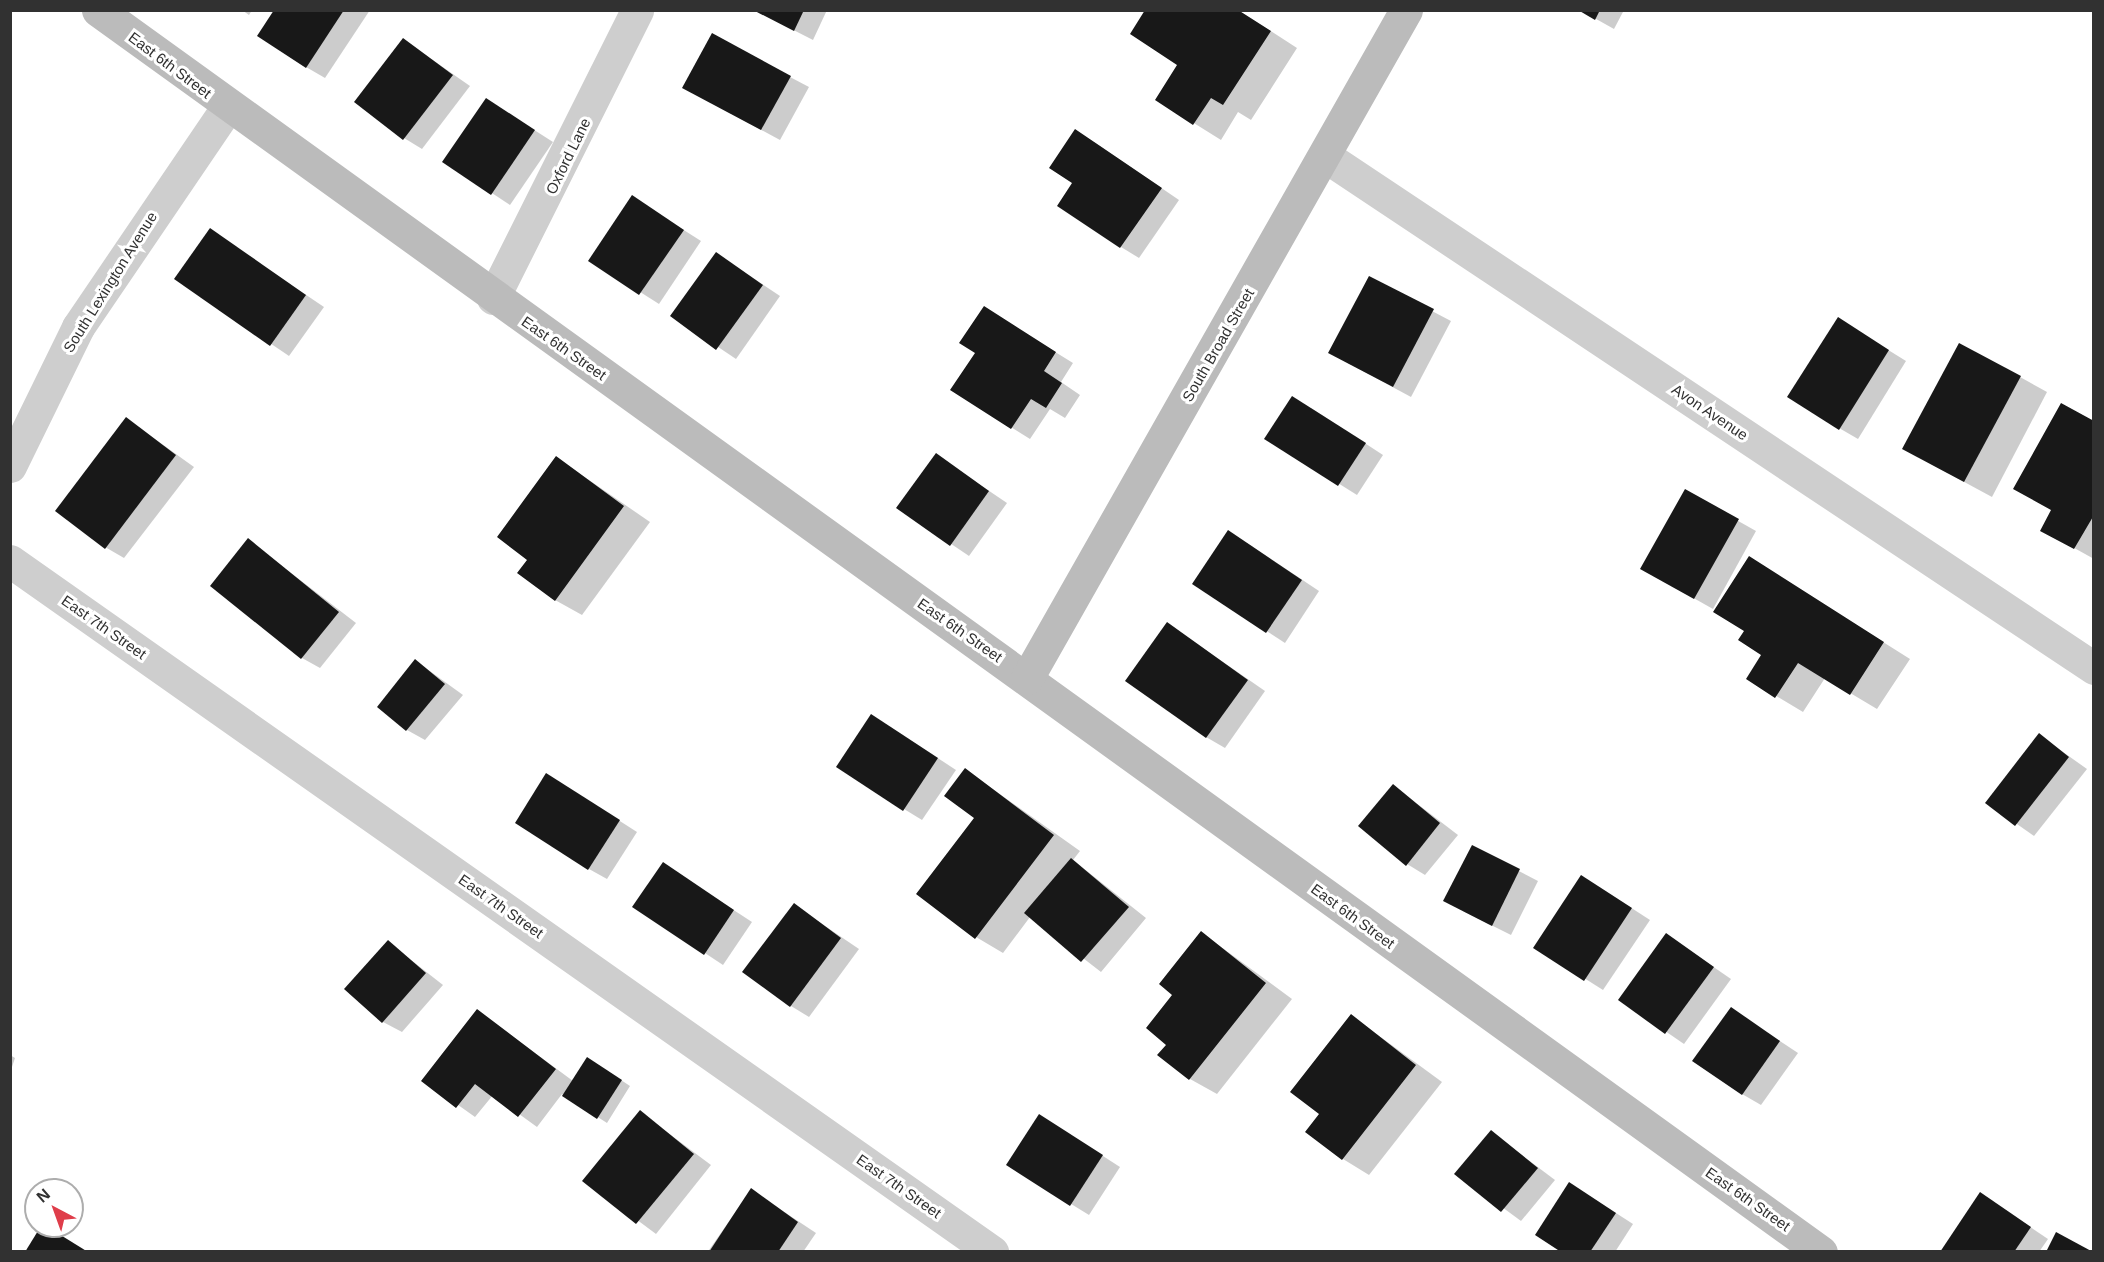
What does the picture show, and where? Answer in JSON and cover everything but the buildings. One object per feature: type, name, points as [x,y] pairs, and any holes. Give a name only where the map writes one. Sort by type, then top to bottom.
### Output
[{"type":"street","name":"East 6th Street","points":[[98,10],[227,108],[1027,678],[1821,1251]]},
{"type":"street","name":"Oxford Lane","points":[[493,298],[638,10]]},
{"type":"street","name":"South Broad Street","points":[[1027,678],[1406,10]]},
{"type":"street","name":"South Lexington Avenue","points":[[10,466],[78,327],[227,108]]},
{"type":"street","name":"Avon Avenue","points":[[1325,156],[2094,668]]},
{"type":"street","name":"East 7th Street","points":[[10,561],[992,1251]]}]
